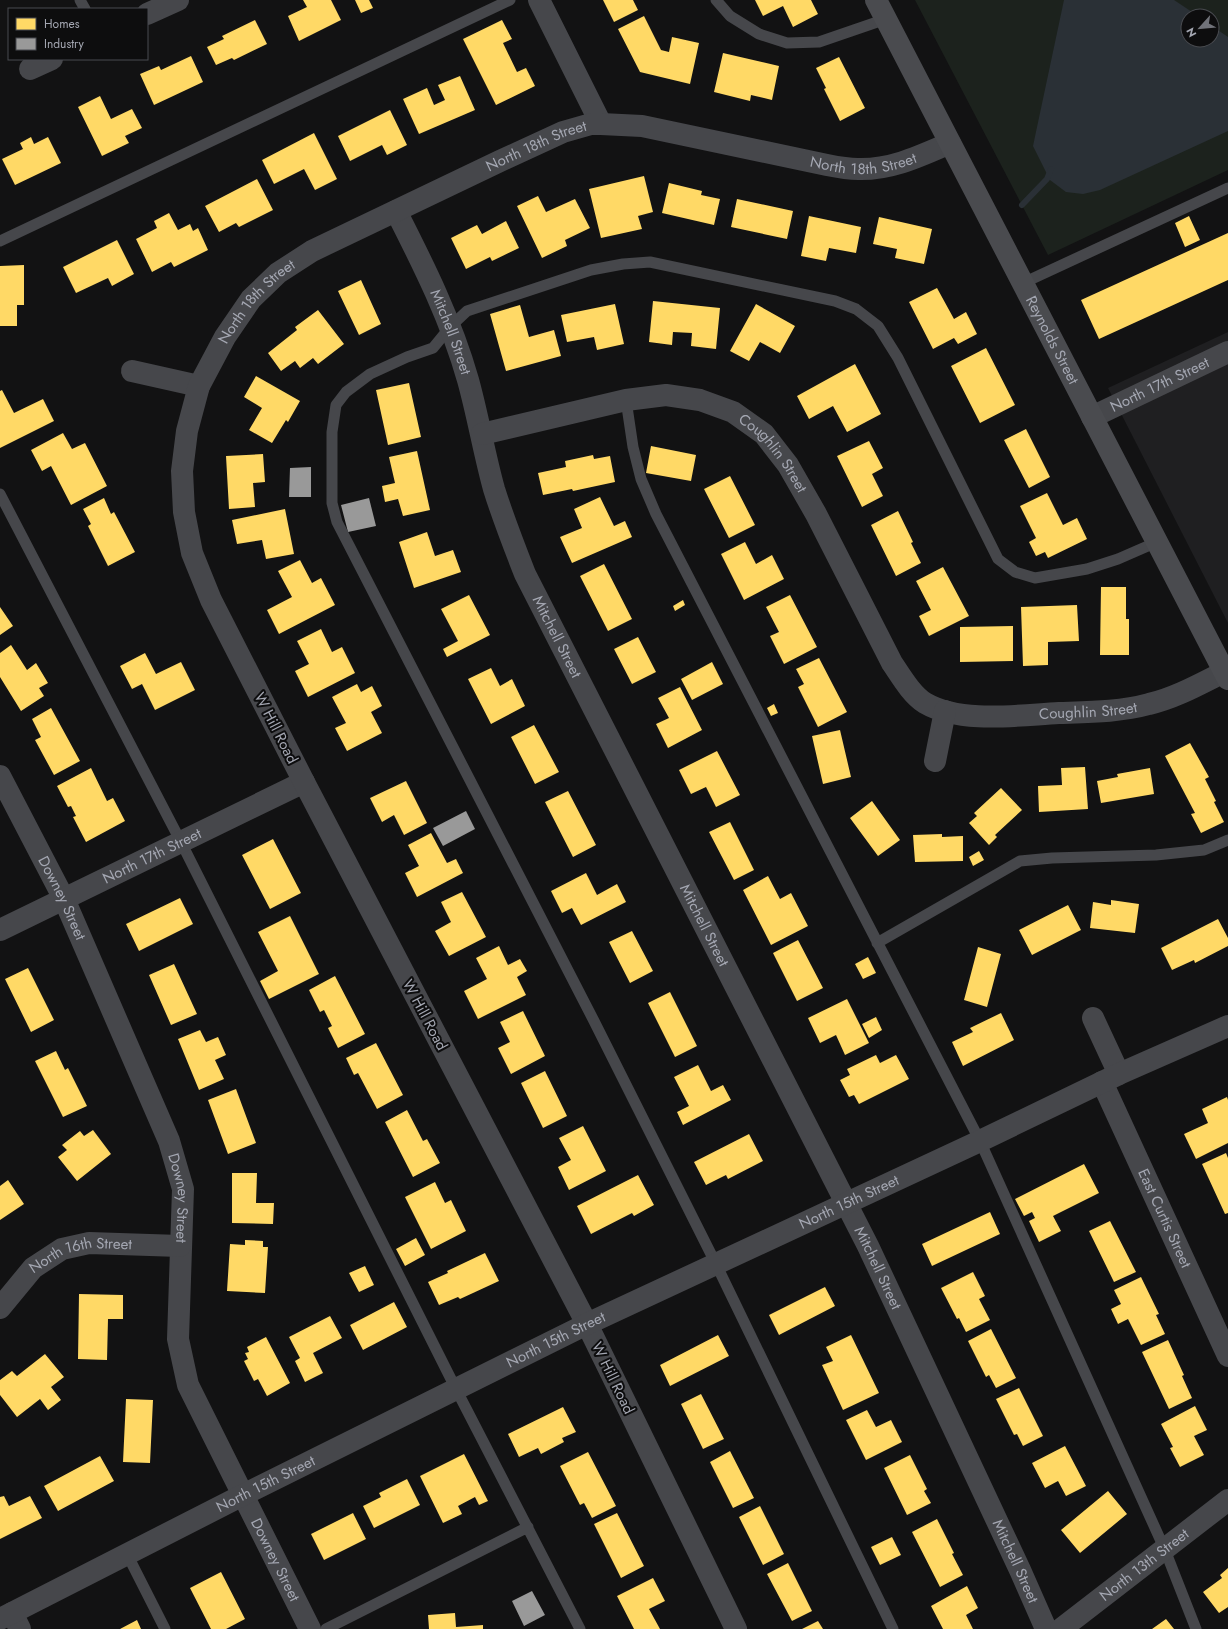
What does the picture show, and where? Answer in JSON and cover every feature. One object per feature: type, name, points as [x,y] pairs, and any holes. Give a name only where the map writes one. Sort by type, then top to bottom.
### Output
[{"type":"main road","name":"Reynolds Street","points":[[881,9],[1227,674]]},
{"type":"street","points":[[148,14],[178,0]]},
{"type":"street","points":[[539,0],[600,124]]},
{"type":"street","points":[[30,69],[50,60]]},
{"type":"street","name":"North 18th Street","points":[[199,386],[225,337],[251,299],[278,273],[312,251],[563,132],[591,124],[642,126],[812,162],[857,169],[882,168],[908,161],[950,143]]},
{"type":"street","name":"Mitchell Street","points":[[396,211],[428,274],[451,326],[468,379],[494,488],[508,531],[525,574],[847,1203],[1020,1570],[1046,1629]]},
{"type":"street","name":"North 17th Street","points":[[1092,417],[1228,352]]},
{"type":"street","points":[[132,370],[199,386]]},
{"type":"street","name":"W Hill Road","points":[[199,386],[187,431],[182,470],[184,512],[192,553],[211,600],[304,782],[587,1324],[736,1629]]},
{"type":"street","name":"Coughlin Street","points":[[482,434],[626,400],[666,394],[700,400],[733,412],[764,434],[788,465],[816,514],[892,663],[908,686],[924,702],[945,711],[984,717],[1122,710],[1151,704],[1227,674]]},
{"type":"street","points":[[935,761],[945,711]]},
{"type":"street","name":"Downey Street","points":[[0,776],[64,899],[169,1141],[183,1189],[178,1339],[188,1385],[310,1629]]},
{"type":"street","name":"North 17th Street","points":[[0,930],[304,782]]},
{"type":"street","points":[[1093,1018],[1110,1078]]},
{"type":"street","name":"North 15th Street","points":[[10,1621],[127,1554],[587,1324],[980,1141],[1110,1078],[1228,1026]]},
{"type":"street","name":"East Curtis Street","points":[[1110,1078],[1228,1356]]},
{"type":"street","name":"North 16th Street","points":[[0,1308],[33,1268],[62,1249],[89,1243],[180,1246]]},
{"type":"street","name":"North 13th Street","points":[[1061,1629],[1228,1500]]},
{"type":"lane","points":[[0,241],[510,0]]},
{"type":"lane","points":[[716,0],[730,16],[759,34],[787,43],[819,42],[881,9]]},
{"type":"lane","points":[[1023,283],[1228,188]]},
{"type":"lane","points":[[894,1629],[716,1264],[594,1020],[337,522],[332,503],[332,432],[336,405],[346,392],[370,374],[407,357],[433,348],[451,326],[467,310],[591,270],[622,264],[650,262],[835,301],[856,309],[878,326],[898,358],[998,559],[1015,572],[1036,578],[1087,569],[1157,542]]},
{"type":"lane","points":[[626,400],[633,447],[641,479],[656,514],[980,1141],[1165,1550],[1196,1629]]},
{"type":"lane","points":[[0,494],[181,842],[456,1389],[580,1629]]},
{"type":"lane","points":[[877,943],[1020,861],[1052,858],[1156,855],[1204,850],[1228,840]]},
{"type":"lane","points":[[326,1629],[528,1527]]},
{"type":"lane","points":[[127,1554],[165,1629]]},
{"type":"shaded area","points":[[915,0],[1228,0],[1228,170],[1048,255]]},
{"type":"shaded area","points":[[1064,0],[1174,0],[1186,8],[1180,8],[1180,48],[1220,48],[1220,32],[1228,37],[1228,131],[1100,190],[1083,194],[1066,192],[1050,180],[1033,146]]},
{"type":"shaded area","points":[[1228,332],[1228,623],[1108,388]]},
{"type":"building: Homes","points":[[303,0],[331,0],[341,20],[299,41],[288,16],[307,7]]},
{"type":"building: Homes","points":[[355,0],[369,0],[373,8],[361,13]]},
{"type":"building: Homes","points":[[603,0],[633,0],[638,10],[614,22]]},
{"type":"building: Homes","points":[[755,0],[811,0],[818,14],[793,27],[783,6],[763,16]]},
{"type":"building: Homes","points":[[644,16],[661,50],[669,52],[672,37],[699,43],[690,84],[640,72],[618,29]]},
{"type":"building: Homes","points":[[255,20],[267,44],[234,60],[232,58],[216,65],[207,47],[224,39],[222,36]]},
{"type":"building: Homes","points":[[502,20],[512,39],[503,43],[517,72],[526,68],[535,86],[496,105],[463,39]]},
{"type":"building: Homes","points":[[723,53],[779,66],[772,100],[751,95],[750,101],[714,92]]},
{"type":"building: Homes","points":[[191,56],[203,82],[154,105],[140,74],[159,66],[161,70]]},
{"type":"building: Homes","points":[[839,57],[865,108],[840,121],[824,89],[826,88],[816,68]]},
{"type":"building: Homes","points":[[460,76],[475,110],[419,134],[403,99],[427,88],[434,105],[445,100],[438,85]]},
{"type":"building: Homes","points":[[100,96],[111,119],[132,109],[142,128],[125,136],[129,143],[102,156],[78,107]]},
{"type":"building: Homes","points":[[390,110],[407,145],[387,155],[382,145],[350,161],[338,136]]},
{"type":"building: Homes","points":[[314,133],[337,179],[315,190],[304,169],[274,184],[262,160]]},
{"type":"building: Homes","points":[[31,137],[34,144],[48,137],[61,163],[15,185],[2,159],[23,149],[20,143]]},
{"type":"building: Homes","points":[[644,176],[653,212],[638,216],[642,229],[601,238],[589,189]]},
{"type":"building: Homes","points":[[257,179],[273,210],[239,227],[236,223],[219,232],[205,206]]},
{"type":"building: Homes","points":[[669,183],[702,191],[701,195],[720,199],[714,225],[662,213]]},
{"type":"building: Homes","points":[[538,196],[546,212],[575,199],[590,228],[565,240],[567,246],[542,258],[517,206]]},
{"type":"building: Homes","points":[[737,199],[793,211],[787,239],[731,227]]},
{"type":"building: Homes","points":[[169,213],[178,230],[190,224],[193,231],[198,228],[208,250],[174,267],[171,262],[152,272],[136,239],[157,228],[154,221]]},
{"type":"building: Homes","points":[[809,216],[861,227],[856,253],[829,248],[826,261],[801,256]]},
{"type":"building: Homes","points":[[1189,216],[1200,240],[1185,247],[1175,223]]},
{"type":"building: Homes","points":[[879,217],[932,229],[924,264],[895,258],[897,249],[873,244]]},
{"type":"building: Homes","points":[[506,221],[519,248],[492,261],[490,257],[466,269],[451,238],[477,225],[482,234]]},
{"type":"building: Homes","points":[[1228,233],[1228,280],[1099,339],[1081,300]]},
{"type":"building: Homes","points":[[117,240],[134,274],[112,286],[108,278],[76,293],[63,267]]},
{"type":"building: Homes","points":[[24,265],[24,305],[17,305],[17,326],[0,326],[0,266]]},
{"type":"building: Homes","points":[[361,280],[381,324],[359,335],[338,291]]},
{"type":"building: Homes","points":[[937,288],[954,319],[966,312],[977,334],[958,344],[954,338],[933,349],[909,302]]},
{"type":"building: Homes","points":[[653,301],[720,308],[716,349],[691,346],[692,333],[673,332],[672,345],[649,342]]},
{"type":"building: Homes","points":[[615,304],[624,344],[597,350],[594,337],[567,342],[561,315]]},
{"type":"building: Homes","points":[[756,304],[795,326],[780,353],[760,342],[749,361],[730,351]]},
{"type":"building: Homes","points":[[520,305],[529,337],[554,330],[561,356],[506,371],[490,314]]},
{"type":"building: Homes","points":[[318,310],[344,344],[318,364],[313,358],[300,368],[295,361],[281,371],[268,353],[297,330],[295,327]]},
{"type":"building: Homes","points":[[986,348],[1015,405],[980,423],[951,366]]},
{"type":"building: Homes","points":[[855,364],[881,414],[847,432],[833,406],[809,419],[797,396]]},
{"type":"building: Homes","points":[[256,376],[300,401],[288,422],[286,420],[272,443],[249,430],[262,408],[244,397]]},
{"type":"building: Homes","points":[[409,383],[421,437],[388,445],[376,390]]},
{"type":"building: Homes","points":[[2,390],[14,413],[43,399],[54,421],[0,448],[0,391]]},
{"type":"building: Homes","points":[[1026,429],[1050,477],[1029,488],[1004,440]]},
{"type":"building: Homes","points":[[63,433],[72,449],[85,443],[107,486],[71,505],[51,466],[42,471],[31,450]]},
{"type":"building: Homes","points":[[869,441],[883,468],[872,474],[883,496],[862,507],[837,456]]},
{"type":"building: Homes","points":[[651,446],[696,455],[691,481],[646,473]]},
{"type":"building: Homes","points":[[417,451],[430,510],[403,516],[398,499],[385,502],[382,486],[395,483],[389,457]]},
{"type":"building: Homes","points":[[263,454],[265,482],[253,483],[255,507],[229,509],[226,456]]},
{"type":"building: Homes","points":[[593,455],[594,459],[610,456],[615,482],[573,491],[572,489],[543,495],[538,473],[566,467],[565,461]]},
{"type":"building: Homes","points":[[730,476],[755,525],[729,538],[704,489]]},
{"type":"building: Homes","points":[[1047,493],[1063,525],[1077,518],[1087,539],[1048,558],[1045,552],[1036,556],[1029,542],[1036,538],[1020,506]]},
{"type":"building: Homes","points":[[600,497],[614,526],[625,521],[632,537],[572,563],[560,537],[582,528],[574,509]]},
{"type":"building: Homes","points":[[104,498],[111,514],[114,512],[135,552],[108,566],[88,526],[91,524],[83,509]]},
{"type":"building: Homes","points":[[285,509],[294,554],[266,559],[262,540],[237,544],[232,520]]},
{"type":"building: Homes","points":[[898,511],[921,563],[896,576],[871,525]]},
{"type":"building: Homes","points":[[427,532],[435,556],[453,550],[461,572],[414,588],[399,542]]},
{"type":"building: Homes","points":[[745,542],[756,564],[772,555],[784,579],[744,600],[721,554]]},
{"type":"building: Homes","points":[[300,560],[312,583],[321,578],[335,605],[279,634],[267,610],[292,597],[278,571]]},
{"type":"building: Homes","points":[[604,564],[632,619],[608,631],[580,576]]},
{"type":"building: Homes","points":[[943,567],[969,616],[929,636],[919,616],[931,610],[916,581]]},
{"type":"building: Homes","points":[[1101,587],[1126,587],[1126,619],[1129,619],[1129,655],[1100,655]]},
{"type":"building: Homes","points":[[469,595],[490,635],[447,657],[443,649],[458,641],[441,609]]},
{"type":"building: Homes","points":[[790,595],[817,647],[784,664],[770,636],[779,632],[766,607]]},
{"type":"building: Homes","points":[[683,600],[685,605],[675,611],[673,606]]},
{"type":"building: Homes","points":[[1077,605],[1079,641],[1048,642],[1048,665],[1023,666],[1021,607]]},
{"type":"building: Homes","points":[[0,607],[13,626],[0,635]]},
{"type":"building: Homes","points":[[1013,626],[1013,661],[960,662],[960,627]]},
{"type":"building: Homes","points":[[321,629],[332,652],[342,647],[355,673],[308,697],[295,671],[309,664],[297,641]]},
{"type":"building: Homes","points":[[638,637],[656,672],[632,684],[614,649]]},
{"type":"building: Homes","points":[[11,645],[27,670],[36,663],[48,683],[39,688],[44,696],[21,711],[0,677],[0,653]]},
{"type":"building: Homes","points":[[145,653],[156,674],[181,662],[195,690],[155,710],[142,684],[132,689],[120,666]]},
{"type":"building: Homes","points":[[819,658],[847,712],[818,727],[798,687],[804,684],[796,669]]},
{"type":"building: Homes","points":[[712,662],[723,684],[692,700],[681,679]]},
{"type":"building: Homes","points":[[491,668],[500,686],[512,679],[525,706],[491,724],[468,679]]},
{"type":"building: Homes","points":[[357,684],[361,692],[372,686],[382,706],[371,712],[382,733],[347,751],[335,728],[346,723],[332,697]]},
{"type":"building: Homes","points":[[680,687],[702,730],[668,748],[656,724],[669,718],[658,698]]},
{"type":"building: Homes","points":[[774,704],[778,713],[771,716],[767,708]]},
{"type":"building: Homes","points":[[51,708],[80,761],[54,775],[35,740],[41,737],[32,719]]},
{"type":"building: Homes","points":[[534,725],[559,772],[535,784],[511,737]]},
{"type":"building: Homes","points":[[840,730],[851,777],[823,784],[812,736]]},
{"type":"building: Homes","points":[[1190,743],[1209,777],[1205,779],[1224,822],[1201,833],[1191,814],[1195,813],[1165,756]]},
{"type":"building: Homes","points":[[717,751],[740,795],[716,807],[706,787],[691,794],[679,770]]},
{"type":"building: Homes","points":[[1085,767],[1088,809],[1039,812],[1038,786],[1062,785],[1061,768]]},
{"type":"building: Homes","points":[[91,768],[107,801],[113,798],[125,821],[86,842],[73,817],[76,816],[71,806],[68,807],[57,786]]},
{"type":"building: Homes","points":[[1150,768],[1154,794],[1101,803],[1097,781],[1118,777],[1117,774]]},
{"type":"building: Homes","points":[[406,781],[427,823],[404,835],[394,815],[382,822],[370,798]]},
{"type":"building: Homes","points":[[1001,788],[1022,810],[995,835],[997,837],[989,845],[969,823],[977,816],[974,813]]},
{"type":"building: Homes","points":[[568,791],[596,845],[573,857],[545,802]]},
{"type":"building: Homes","points":[[872,801],[900,840],[878,856],[850,818]]},
{"type":"building: Homes","points":[[730,822],[754,870],[734,880],[709,832]]},
{"type":"building: Homes","points":[[431,833],[447,863],[456,859],[463,873],[417,897],[405,873],[419,866],[408,845]]},
{"type":"building: Homes","points":[[942,834],[942,837],[963,836],[963,861],[915,862],[913,835]]},
{"type":"building: Homes","points":[[273,839],[301,893],[270,909],[242,855]]},
{"type":"building: Homes","points":[[979,851],[984,860],[973,866],[969,857]]},
{"type":"building: Homes","points":[[586,873],[597,895],[617,884],[626,902],[581,925],[572,908],[562,913],[551,891]]},
{"type":"building: Homes","points":[[768,876],[780,899],[791,893],[808,926],[771,945],[743,890]]},
{"type":"building: Homes","points":[[462,892],[486,937],[449,956],[435,931],[451,922],[441,902]]},
{"type":"building: Homes","points":[[180,898],[193,924],[139,951],[126,924]]},
{"type":"building: Homes","points":[[1111,900],[1139,904],[1135,933],[1090,928],[1093,902],[1111,905]]},
{"type":"building: Homes","points":[[1068,905],[1081,930],[1032,955],[1019,930]]},
{"type":"building: Homes","points":[[290,916],[319,974],[269,999],[260,981],[278,971],[258,932]]},
{"type":"building: Homes","points":[[1218,919],[1228,938],[1228,946],[1195,963],[1194,960],[1172,970],[1161,948]]},
{"type":"building: Homes","points":[[632,931],[653,971],[630,983],[609,942]]},
{"type":"building: Homes","points":[[798,940],[823,988],[797,1001],[773,953]]},
{"type":"building: Homes","points":[[499,946],[508,965],[520,959],[527,971],[517,977],[526,995],[478,1019],[464,991],[487,979],[476,958]]},
{"type":"building: Homes","points":[[978,947],[1001,954],[987,1007],[964,1000]]},
{"type":"building: Homes","points":[[868,957],[876,973],[863,979],[855,964]]},
{"type":"building: Homes","points":[[174,964],[197,1014],[171,1025],[149,975]]},
{"type":"building: Homes","points":[[28,968],[54,1020],[31,1032],[5,979]]},
{"type":"building: Homes","points":[[335,976],[365,1034],[338,1048],[328,1028],[332,1026],[324,1010],[320,1012],[309,990]]},
{"type":"building: Homes","points":[[670,992],[697,1046],[675,1057],[648,1003]]},
{"type":"building: Homes","points":[[847,999],[869,1043],[845,1055],[836,1035],[820,1043],[808,1018]]},
{"type":"building: Homes","points":[[523,1011],[545,1056],[511,1074],[498,1048],[510,1042],[500,1022]]},
{"type":"building: Homes","points":[[1001,1013],[1014,1040],[963,1066],[952,1042],[973,1032],[970,1028]]},
{"type":"building: Homes","points":[[876,1017],[882,1030],[869,1038],[862,1024]]},
{"type":"building: Homes","points":[[200,1030],[206,1042],[218,1037],[226,1055],[215,1060],[224,1079],[199,1090],[178,1039]]},
{"type":"building: Homes","points":[[376,1043],[403,1095],[377,1109],[358,1073],[354,1075],[346,1058]]},
{"type":"building: Homes","points":[[56,1051],[65,1070],[68,1068],[87,1106],[63,1117],[35,1061]]},
{"type":"building: Homes","points":[[876,1055],[880,1063],[896,1055],[909,1079],[859,1104],[854,1095],[849,1097],[840,1080],[850,1075],[847,1069]]},
{"type":"building: Homes","points":[[698,1065],[711,1091],[723,1085],[731,1100],[683,1125],[677,1112],[689,1106],[674,1077]]},
{"type":"building: Homes","points":[[545,1071],[567,1116],[543,1128],[521,1083]]},
{"type":"building: Homes","points":[[236,1089],[256,1143],[228,1154],[208,1100]]},
{"type":"building: Homes","points":[[1227,1097],[1228,1143],[1196,1159],[1184,1134],[1208,1123],[1202,1109]]},
{"type":"building: Homes","points":[[407,1110],[423,1141],[427,1139],[440,1163],[413,1177],[385,1122]]},
{"type":"building: Homes","points":[[583,1126],[606,1171],[569,1190],[558,1167],[571,1160],[559,1138]]},
{"type":"building: Homes","points":[[93,1130],[111,1154],[77,1181],[58,1157],[67,1150],[62,1145],[80,1131],[84,1136]]},
{"type":"building: Homes","points":[[749,1134],[763,1161],[728,1179],[726,1175],[706,1185],[694,1162]]},
{"type":"building: Homes","points":[[1226,1153],[1228,1158],[1228,1213],[1225,1214],[1202,1164]]},
{"type":"building: Homes","points":[[1084,1164],[1099,1193],[1053,1216],[1061,1231],[1039,1242],[1029,1221],[1035,1218],[1032,1212],[1024,1216],[1015,1199]]},
{"type":"building: Homes","points":[[232,1173],[257,1173],[256,1203],[274,1203],[273,1224],[232,1223]]},
{"type":"building: Homes","points":[[638,1175],[654,1205],[634,1216],[632,1213],[591,1234],[577,1206]]},
{"type":"building: Homes","points":[[8,1180],[24,1204],[0,1220],[0,1186]]},
{"type":"building: Homes","points":[[435,1182],[445,1203],[451,1200],[466,1231],[431,1249],[405,1197]]},
{"type":"building: Homes","points":[[990,1212],[1000,1234],[932,1266],[922,1244]]},
{"type":"building: Homes","points":[[1110,1221],[1136,1272],[1114,1282],[1089,1231]]},
{"type":"building: Homes","points":[[416,1238],[425,1255],[405,1266],[396,1249]]},
{"type":"building: Homes","points":[[245,1240],[263,1241],[263,1247],[268,1247],[265,1293],[227,1291],[230,1244],[245,1245]]},
{"type":"building: Homes","points":[[485,1253],[499,1281],[460,1299],[458,1297],[439,1305],[428,1282]]},
{"type":"building: Homes","points":[[365,1266],[374,1285],[359,1292],[349,1273]]},
{"type":"building: Homes","points":[[973,1272],[985,1296],[979,1299],[990,1320],[966,1332],[959,1318],[957,1319],[941,1288]]},
{"type":"building: Homes","points":[[1141,1277],[1159,1314],[1156,1315],[1165,1334],[1141,1345],[1128,1319],[1118,1324],[1111,1309],[1121,1304],[1114,1290]]},
{"type":"building: Homes","points":[[825,1287],[835,1306],[779,1335],[769,1315]]},
{"type":"building: Homes","points":[[79,1294],[123,1295],[123,1319],[108,1319],[107,1360],[78,1359]]},
{"type":"building: Homes","points":[[394,1302],[407,1327],[363,1350],[350,1325]]},
{"type":"building: Homes","points":[[330,1316],[342,1338],[313,1353],[323,1373],[305,1382],[295,1361],[300,1358],[289,1337]]},
{"type":"building: Homes","points":[[991,1329],[1016,1378],[996,1388],[989,1375],[986,1377],[968,1341]]},
{"type":"building: Homes","points":[[718,1335],[729,1356],[670,1386],[660,1365]]},
{"type":"building: Homes","points":[[851,1335],[879,1393],[843,1410],[822,1365],[833,1361],[826,1347]]},
{"type":"building: Homes","points":[[266,1337],[290,1383],[267,1396],[258,1379],[254,1381],[244,1361],[248,1359],[245,1353],[249,1352],[247,1347]]},
{"type":"building: Homes","points":[[1168,1340],[1184,1375],[1182,1376],[1192,1398],[1169,1409],[1142,1352]]},
{"type":"building: Homes","points":[[45,1354],[64,1377],[51,1387],[61,1400],[48,1410],[40,1399],[17,1417],[0,1395],[0,1380],[12,1371],[17,1376]]},
{"type":"building: Homes","points":[[1019,1388],[1043,1436],[1023,1446],[1017,1434],[1014,1435],[996,1399]]},
{"type":"building: Homes","points":[[701,1394],[724,1439],[703,1449],[681,1404]]},
{"type":"building: Homes","points":[[126,1399],[153,1400],[150,1463],[123,1462]]},
{"type":"building: Homes","points":[[1195,1406],[1207,1430],[1194,1436],[1204,1455],[1180,1467],[1170,1448],[1173,1447],[1161,1424]]},
{"type":"building: Homes","points":[[563,1407],[576,1432],[562,1438],[564,1442],[541,1454],[538,1448],[519,1457],[508,1434]]},
{"type":"building: Homes","points":[[867,1410],[876,1427],[891,1420],[902,1442],[866,1460],[846,1420]]},
{"type":"building: Homes","points":[[1065,1446],[1086,1486],[1066,1496],[1058,1481],[1045,1488],[1032,1463]]},
{"type":"building: Homes","points":[[730,1451],[754,1498],[733,1508],[710,1462]]},
{"type":"building: Homes","points":[[588,1452],[616,1506],[592,1518],[584,1503],[580,1505],[560,1466]]},
{"type":"building: Homes","points":[[464,1454],[488,1501],[479,1505],[475,1497],[458,1506],[462,1514],[443,1523],[420,1476]]},
{"type":"building: Homes","points":[[910,1455],[927,1489],[924,1491],[931,1503],[907,1515],[884,1468]]},
{"type":"building: Homes","points":[[100,1456],[114,1481],[58,1511],[44,1486]]},
{"type":"building: Homes","points":[[407,1479],[420,1505],[374,1528],[363,1506],[381,1497],[379,1493]]},
{"type":"building: Homes","points":[[1108,1491],[1127,1514],[1080,1553],[1061,1530]]},
{"type":"building: Homes","points":[[4,1496],[9,1506],[30,1496],[42,1518],[0,1539],[0,1497]]},
{"type":"building: Homes","points":[[760,1506],[784,1554],[763,1565],[739,1517]]},
{"type":"building: Homes","points":[[353,1513],[366,1539],[324,1560],[311,1534]]},
{"type":"building: Homes","points":[[617,1513],[644,1566],[621,1578],[594,1524]]},
{"type":"building: Homes","points":[[937,1519],[963,1575],[940,1587],[912,1532]]},
{"type":"building: Homes","points":[[892,1537],[901,1555],[880,1565],[871,1547]]},
{"type":"building: Homes","points":[[788,1563],[812,1611],[792,1621],[767,1574]]},
{"type":"building: Homes","points":[[1228,1568],[1228,1607],[1219,1613],[1203,1592],[1222,1578],[1220,1575]]},
{"type":"building: Homes","points":[[221,1572],[245,1619],[226,1629],[211,1629],[190,1588]]},
{"type":"building: Homes","points":[[653,1578],[665,1601],[649,1609],[660,1629],[634,1629],[617,1596]]},
{"type":"building: Homes","points":[[967,1586],[978,1608],[966,1615],[973,1629],[943,1629],[931,1606]]},
{"type":"building: Homes","points":[[455,1613],[456,1627],[483,1625],[483,1629],[429,1629],[428,1615]]},
{"type":"building: Homes","points":[[1166,1619],[1174,1629],[1152,1629]]},
{"type":"building: Homes","points":[[137,1620],[141,1629],[120,1629]]},
{"type":"building: Homes","points":[[818,1621],[823,1629],[802,1629]]},
{"type":"building: Industry","points":[[311,467],[311,497],[289,497],[290,468]]},
{"type":"building: Industry","points":[[369,498],[376,526],[348,532],[341,505]]},
{"type":"building: Industry","points":[[466,811],[475,829],[443,846],[433,828]]},
{"type":"building: Industry","points":[[532,1591],[545,1615],[524,1626],[512,1601]]},
{"type":"waterway","points":[[1022,205],[1047,179],[1051,169]]}]
